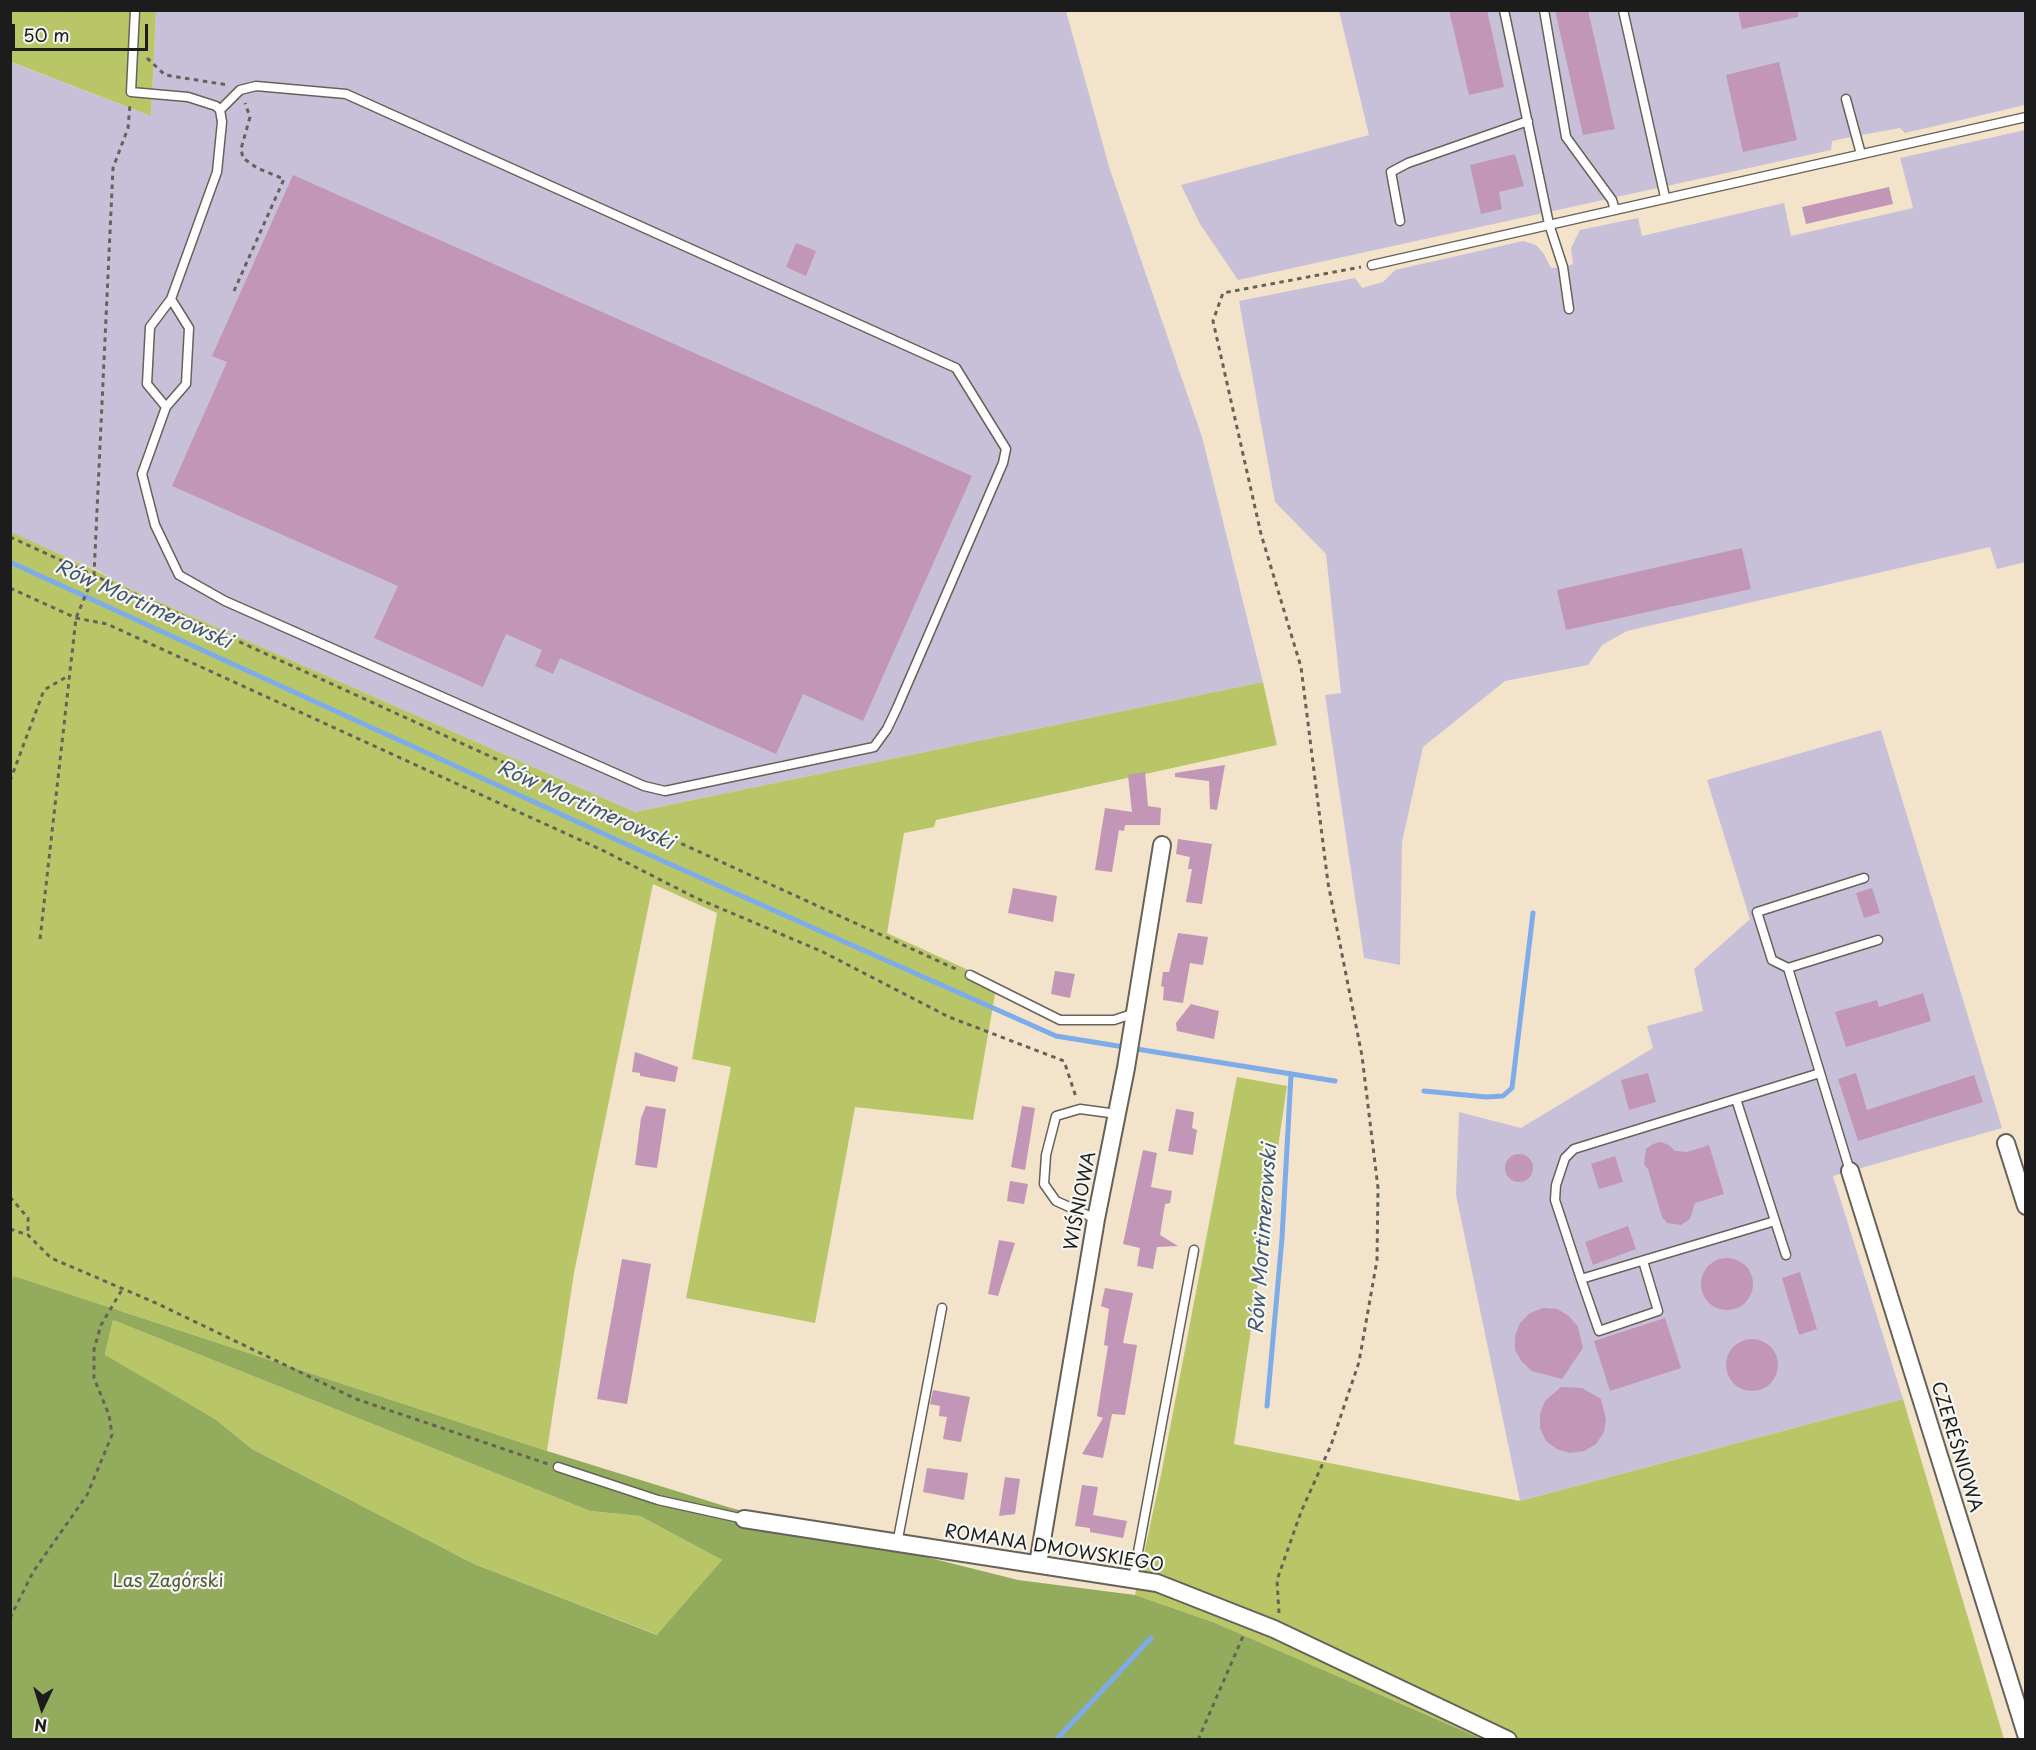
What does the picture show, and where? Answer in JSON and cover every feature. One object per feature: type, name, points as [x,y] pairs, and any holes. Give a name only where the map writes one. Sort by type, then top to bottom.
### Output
[{"type":"street","name":"WIŚNIOWA","points":[[1038,1564],[1096,1219],[1126,1068],[1162,845]]},
{"type":"street","points":[[2006,1143],[2025,1206]]},
{"type":"street","name":"CZEREŚNIOWA","points":[[1850,1171],[2025,1734]]},
{"type":"street","name":"ROMANA DMOWSKIEGO","points":[[744,1519],[1157,1583],[1274,1629],[1508,1740]]},
{"type":"lane","points":[[135,10],[131,92],[188,97],[220,110]]},
{"type":"lane","points":[[1504,10],[1549,224],[1563,267],[1569,309]]},
{"type":"lane","points":[[1544,10],[1566,137],[1612,200],[1614,210]]},
{"type":"lane","points":[[1623,10],[1665,197]]},
{"type":"lane","points":[[166,407],[147,384],[150,327],[171,299],[217,172],[221,138],[220,110],[240,90],[256,86],[346,94],[956,368],[1006,449],[1003,463],[897,708],[887,729],[874,747],[665,791],[644,786],[429,693],[225,601],[179,575],[155,525],[142,474],[166,407],[186,384],[189,328],[171,299]]},
{"type":"lane","points":[[1846,99],[1861,154]]},
{"type":"lane","points":[[1372,265],[2025,117]]},
{"type":"lane","points":[[1400,221],[1391,172],[1408,163],[1528,121]]},
{"type":"lane","points":[[1864,878],[1757,912],[1772,960],[1788,968],[1878,940]]},
{"type":"lane","points":[[1788,968],[1850,1171]]},
{"type":"lane","points":[[970,975],[1060,1020],[1113,1020],[1135,1013]]},
{"type":"lane","points":[[1643,1261],[1658,1311],[1599,1331],[1556,1200],[1556,1185],[1565,1158],[1574,1149],[1820,1073]]},
{"type":"lane","points":[[1736,1099],[1786,1255]]},
{"type":"lane","points":[[1096,1219],[1056,1201],[1044,1184],[1046,1155],[1056,1116],[1080,1109],[1117,1114]]},
{"type":"lane","points":[[1581,1279],[1775,1221]]},
{"type":"lane","points":[[1133,1579],[1194,1250]]},
{"type":"lane","points":[[897,1544],[942,1308]]},
{"type":"lane","points":[[558,1467],[658,1500],[744,1519]]},
{"type":"path","points":[[40,939],[76,618],[94,575],[113,168],[128,128],[131,92]]},
{"type":"path","points":[[1274,1629],[1280,1616],[1277,1580],[1301,1512],[1331,1445],[1359,1362],[1377,1260],[1378,1188],[1362,1056],[1328,883],[1301,667],[1261,534],[1213,321],[1223,293],[1372,265]]},
{"type":"path","points":[[10,537],[970,975]]},
{"type":"path","points":[[10,588],[76,618],[107,624],[602,849],[696,898],[821,951],[949,1017],[1064,1061],[1080,1109]]},
{"type":"path","points":[[10,781],[44,690],[69,676]]},
{"type":"path","points":[[10,1197],[28,1218],[28,1235]]},
{"type":"path","points":[[10,1229],[28,1235],[51,1258],[123,1288],[356,1399],[558,1467]]},
{"type":"path","points":[[10,1618],[33,1572],[87,1495],[112,1435],[109,1415],[94,1378],[94,1348],[101,1325],[123,1288]]},
{"type":"path","points":[[1198,1740],[1250,1619]]},
{"type":"shaded area","points":[[156,11],[1066,11],[1110,170],[1202,437],[1263,682],[635,812],[130,589],[99,571],[11,533],[10,62],[151,116]]},
{"type":"shaded area","points":[[1339,11],[2025,11],[2025,105],[1905,133],[1900,128],[1832,141],[1831,150],[1238,280],[1200,224],[1181,185],[1369,135]]},
{"type":"shaded area","points":[[2025,130],[2025,562],[1997,569],[1990,547],[1627,631],[1602,645],[1588,665],[1505,681],[1423,747],[1402,842],[1400,965],[1364,958],[1325,695],[1341,693],[1326,554],[1275,502],[1239,301],[1355,278],[1362,288],[1383,282],[1395,270],[1523,241],[1536,245],[1551,268],[1563,267],[1573,264],[1571,248],[1580,230],[1638,218],[1642,236],[1784,203],[1791,236],[1913,208],[1900,158]]},
{"type":"shaded area","points":[[1881,730],[2002,1128],[1833,1176],[1903,1399],[1520,1501],[1456,1195],[1459,1112],[1521,1128],[1653,1048],[1647,1026],[1703,1011],[1694,969],[1750,919],[1707,780]]},
{"type":"green space","points":[[10,11],[156,11],[151,116],[11,62]]},
{"type":"green space","points":[[11,532],[99,572],[130,589],[635,812],[1263,682],[1277,745],[936,820],[934,827],[904,833],[887,933],[997,983],[973,1120],[855,1107],[815,1323],[686,1298],[731,1067],[692,1059],[717,913],[653,884],[574,1273],[547,1451],[14,1276],[11,1282]]},
{"type":"green space","points":[[1237,1077],[1287,1086],[1234,1444],[1520,1501],[1903,1399],[2004,1739],[1482,1739],[1213,1622],[1135,1595],[1161,1475]]},
{"type":"green space","name":"Las Zagórski","points":[[14,1276],[547,1451],[731,1508],[1018,1580],[1135,1595],[1213,1622],[1482,1739],[11,1739],[10,1282]],"holes":[[[113,1320],[590,1511],[640,1516],[722,1560],[657,1635],[474,1564],[252,1449],[215,1419],[105,1355]]]},
{"type":"green space","points":[[113,1320],[590,1511],[640,1516],[722,1560],[658,1635],[474,1564],[252,1449],[215,1419],[105,1356]]},
{"type":"building","points":[[1449,10],[1487,10],[1504,87],[1469,95]]},
{"type":"building","points":[[1555,10],[1588,10],[1615,129],[1583,135]]},
{"type":"building","points":[[1738,10],[1798,10],[1798,17],[1742,29]]},
{"type":"building","points":[[1779,62],[1797,140],[1743,152],[1726,75]]},
{"type":"building","points":[[1515,154],[1524,186],[1499,192],[1502,209],[1481,214],[1470,165]]},
{"type":"building","points":[[293,175],[972,476],[863,721],[803,694],[776,754],[560,658],[553,674],[535,666],[542,650],[506,634],[483,687],[374,638],[398,586],[172,486],[227,362],[212,356]]},
{"type":"building","points":[[1889,187],[1893,204],[1806,224],[1802,207]]},
{"type":"building","points":[[796,243],[816,251],[806,276],[786,267]]},
{"type":"building","points":[[1742,548],[1751,589],[1566,630],[1557,590]]},
{"type":"building","points":[[1225,765],[1217,810],[1210,809],[1209,781],[1175,777],[1175,773]]},
{"type":"building","points":[[1145,772],[1148,806],[1161,808],[1160,825],[1125,825],[1124,831],[1119,830],[1112,872],[1095,870],[1105,808],[1132,812],[1128,775]]},
{"type":"building","points":[[1178,839],[1212,844],[1202,904],[1186,902],[1192,869],[1188,869],[1190,857],[1176,854]]},
{"type":"building","points":[[1013,888],[1057,896],[1053,922],[1008,913]]},
{"type":"building","points":[[1872,888],[1880,913],[1864,918],[1856,893]]},
{"type":"building","points":[[1178,933],[1208,937],[1203,965],[1190,963],[1183,1003],[1163,1000],[1164,987],[1161,986],[1163,972],[1169,972]]},
{"type":"building","points":[[1055,971],[1075,974],[1070,998],[1051,994]]},
{"type":"building","points":[[1923,993],[1931,1021],[1846,1047],[1835,1012],[1877,1000],[1879,1007]]},
{"type":"building","points":[[1191,1004],[1219,1011],[1214,1039],[1177,1031],[1176,1023]]},
{"type":"building","points":[[635,1052],[678,1067],[675,1082],[640,1076],[640,1073],[632,1072]]},
{"type":"building","points":[[1648,1073],[1656,1102],[1629,1110],[1621,1080]]},
{"type":"building","points":[[1856,1073],[1867,1110],[1974,1075],[1983,1102],[1858,1141],[1838,1079]]},
{"type":"building","points":[[646,1106],[666,1109],[657,1168],[635,1165],[641,1118]]},
{"type":"building","points":[[1022,1106],[1035,1108],[1025,1170],[1011,1167]]},
{"type":"building","points":[[1176,1109],[1194,1112],[1192,1128],[1197,1130],[1193,1155],[1168,1151]]},
{"type":"building","points":[[1661,1142],[1669,1145],[1675,1151],[1687,1152],[1709,1145],[1724,1194],[1695,1203],[1690,1219],[1681,1225],[1667,1223],[1662,1217],[1648,1169],[1644,1164],[1646,1149]]},
{"type":"building","points":[[1143,1150],[1157,1153],[1151,1187],[1172,1191],[1170,1203],[1165,1204],[1160,1235],[1178,1246],[1157,1247],[1153,1269],[1137,1266],[1140,1248],[1123,1244]]},
{"type":"building","points":[[1519,1154],[1529,1158],[1533,1168],[1529,1178],[1519,1182],[1509,1178],[1505,1168],[1509,1158]]},
{"type":"building","points":[[1615,1156],[1623,1182],[1599,1189],[1591,1164]]},
{"type":"building","points":[[1010,1181],[1028,1184],[1024,1204],[1007,1201]]},
{"type":"building","points":[[1628,1226],[1636,1249],[1593,1265],[1585,1242]]},
{"type":"building","points":[[999,1240],[1015,1243],[998,1296],[988,1294]]},
{"type":"building","points":[[1727,1258],[1737,1260],[1745,1266],[1751,1274],[1753,1284],[1751,1294],[1745,1302],[1737,1308],[1727,1310],[1717,1308],[1709,1302],[1703,1294],[1701,1284],[1703,1274],[1709,1266],[1717,1260]]},
{"type":"building","points":[[622,1259],[651,1264],[627,1404],[597,1399]]},
{"type":"building","points":[[1800,1272],[1817,1329],[1799,1335],[1782,1278]]},
{"type":"building","points":[[1105,1288],[1133,1293],[1123,1343],[1137,1345],[1125,1415],[1112,1414],[1103,1458],[1082,1454],[1103,1418],[1097,1416],[1108,1346],[1104,1345],[1109,1309],[1101,1306]]},
{"type":"building","points":[[1543,1308],[1557,1309],[1569,1316],[1578,1327],[1583,1348],[1562,1379],[1532,1371],[1522,1362],[1515,1350],[1515,1336],[1520,1323],[1530,1313]]},
{"type":"building","points":[[1665,1318],[1681,1368],[1610,1391],[1594,1341]]},
{"type":"building","points":[[1752,1339],[1762,1341],[1770,1347],[1776,1355],[1778,1365],[1776,1375],[1770,1383],[1762,1389],[1752,1391],[1742,1389],[1734,1383],[1728,1375],[1726,1365],[1728,1355],[1734,1347],[1742,1341]]},
{"type":"building","points":[[1561,1387],[1582,1388],[1601,1399],[1606,1419],[1604,1432],[1596,1444],[1584,1451],[1570,1453],[1557,1449],[1546,1441],[1540,1428],[1540,1414],[1545,1401]]},
{"type":"building","points":[[933,1390],[970,1397],[961,1442],[943,1439],[947,1417],[939,1416],[940,1406],[930,1404]]},
{"type":"building","points":[[927,1468],[968,1473],[964,1500],[923,1492]]},
{"type":"building","points":[[1005,1477],[1020,1479],[1015,1514],[999,1516]]},
{"type":"building","points":[[1082,1485],[1098,1487],[1093,1515],[1127,1521],[1123,1538],[1090,1532],[1090,1528],[1075,1526]]},
{"type":"waterway","name":"Rów Mortimerowski","points":[[10,562],[663,861],[1056,1036],[1335,1081]]},
{"type":"waterway","points":[[1424,1091],[1486,1097],[1503,1096],[1512,1088],[1533,913]]},
{"type":"waterway","name":"Rów Mortimerowski","points":[[1267,1406],[1282,1238],[1291,1075]]},
{"type":"waterway","name":"Rów Mortimerowski","points":[[1056,1740],[1151,1638]]}]
